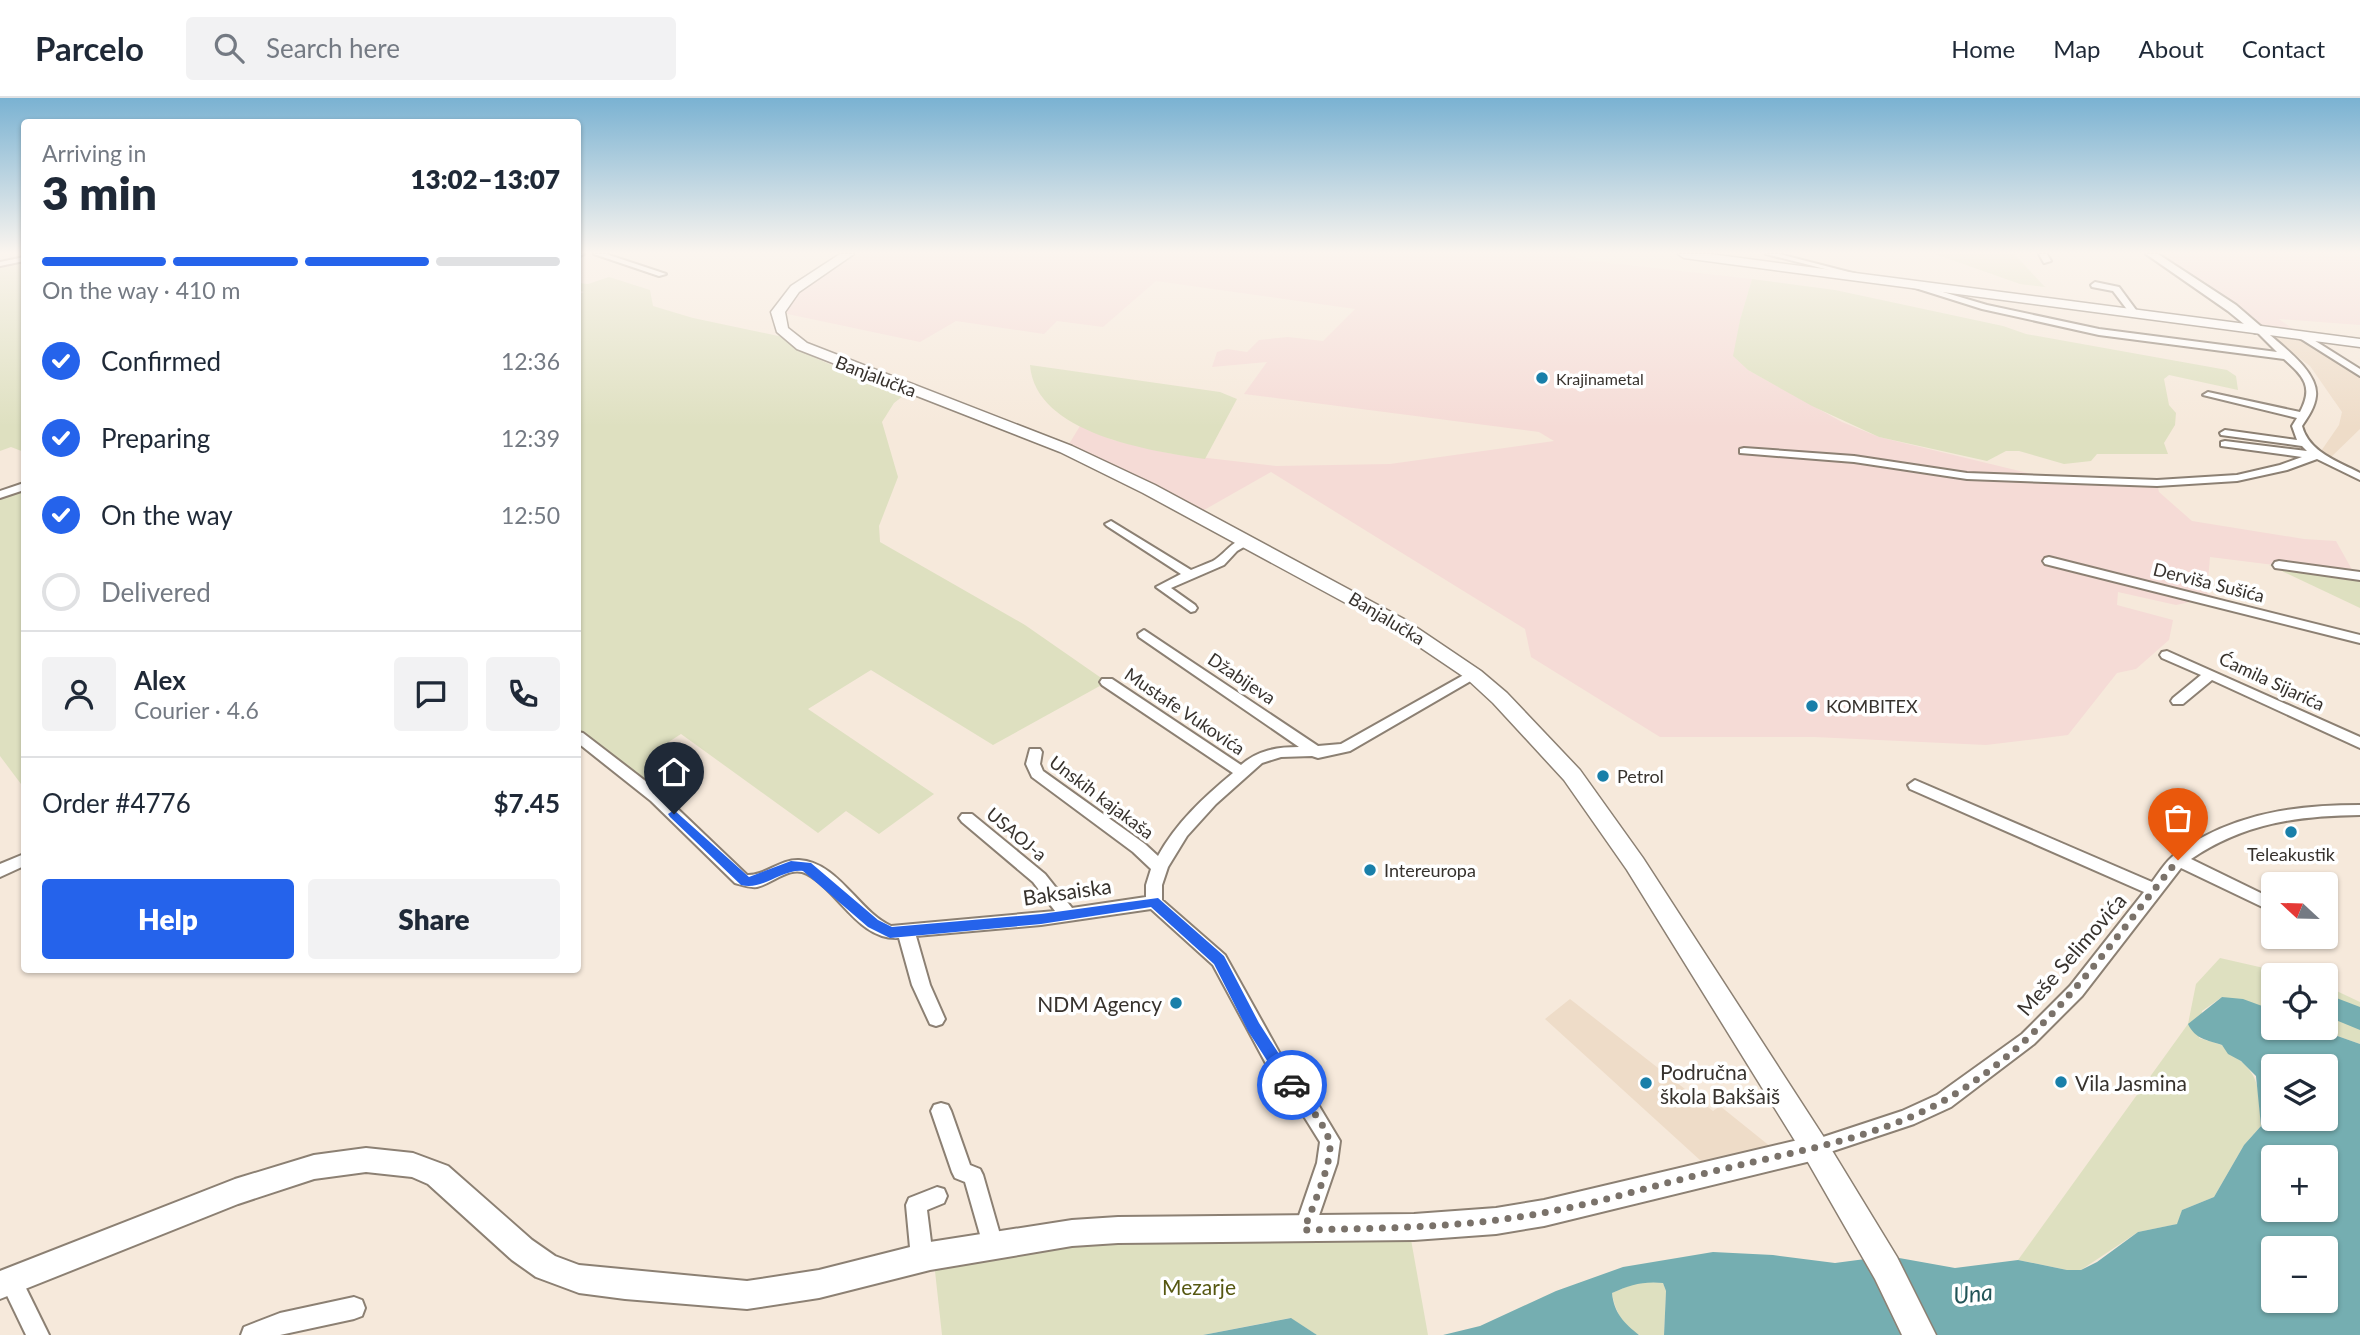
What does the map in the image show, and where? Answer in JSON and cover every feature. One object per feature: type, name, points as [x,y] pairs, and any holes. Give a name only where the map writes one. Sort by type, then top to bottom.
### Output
[{"type":"main road","name":"Banjalučka","points":[[778,312],[782,329],[802,346],[1066,449],[1248,541],[1397,623],[1474,675],[1539,738],[1572,775],[1609,825],[1815,1148],[1861,1230],[1886,1268],[1919,1335]]},
{"type":"main road","points":[[2118,312],[2360,343]]},
{"type":"street","points":[[2007,312],[2099,332],[2286,356]]},
{"type":"street","points":[[2237,312],[2307,375],[2313,397],[2297,426],[2297,432],[2317,455]]},
{"type":"street","points":[[2301,335],[2360,373]]},
{"type":"street","points":[[2208,395],[2303,416]]},
{"type":"street","points":[[2306,444],[2225,438],[2317,455],[2360,477]]},
{"type":"street","points":[[1744,452],[1854,459],[1967,476],[2149,483],[2237,478],[2283,468],[2317,455]]},
{"type":"street","points":[[0,495],[21,487]]},
{"type":"street","points":[[1111,524],[1190,575]]},
{"type":"street","points":[[1191,608],[1162,587],[1220,562],[1234,548],[1248,541]]},
{"type":"street","name":"Derviša Sušića","points":[[2049,561],[2360,639]]},
{"type":"street","points":[[2279,565],[2360,576]]},
{"type":"street","name":"Džabijeva","points":[[1144,634],[1318,753]]},
{"type":"street","name":"Ćamila Sijarića","points":[[2167,655],[2360,743]]},
{"type":"street","points":[[2178,701],[2211,674]]},
{"type":"street","points":[[1304,1230],[1327,1163],[1330,1141],[1277,1066],[1219,960],[1154,902],[1152,894],[1160,868],[1184,827],[1204,804],[1263,756],[1318,753],[1345,748],[1474,675]]},
{"type":"street","name":"Mustafe Vukovića","points":[[1107,682],[1242,772]]},
{"type":"street","name":"Baksaiska","points":[[581,738],[656,797],[746,882],[752,882],[791,865],[806,866],[880,929],[906,932],[1068,915],[1154,902]]},
{"type":"street","name":"Unskih kajakaša","points":[[1035,752],[1033,764],[1037,774],[1139,848],[1160,868]]},
{"type":"street","points":[[1915,785],[2154,890]]},
{"type":"street","name":"Meše Selimovića","points":[[1815,1148],[1907,1118],[1944,1101],[1995,1064],[2055,1014],[2109,951],[2178,860],[2217,835],[2245,823],[2309,811],[2360,810]]},
{"type":"street","name":"USAOJ-a","points":[[967,818],[1039,878],[1068,915]]},
{"type":"street","points":[[2178,860],[2261,900]]},
{"type":"street","points":[[0,871],[21,861]]},
{"type":"street","points":[[906,932],[921,985],[936,1019]]},
{"type":"street","points":[[941,1111],[962,1172],[973,1175],[993,1245]]},
{"type":"street","points":[[38,1335],[6,1283],[235,1192],[314,1167],[366,1160],[413,1165],[438,1175],[522,1250],[546,1267],[579,1279],[678,1292],[747,1295],[819,1284],[922,1258],[993,1245],[1118,1230],[1304,1230],[1414,1227],[1496,1220],[1544,1213],[1815,1148]]},
{"type":"street","points":[[922,1258],[916,1205],[937,1196]]},
{"type":"street","points":[[251,1335],[280,1324],[354,1308]]},
{"type":"shaded area","points":[[778,312],[1121,312],[1103,327],[1057,321],[1044,334],[956,321],[920,342]]},
{"type":"shaded area","points":[[1352,312],[1742,312],[1734,356],[1748,370],[1842,422],[1879,437],[2061,481],[2157,483],[2159,492],[2192,521],[2304,539],[2336,541],[2355,575],[2210,557],[2207,593],[2242,609],[2204,599],[2176,605],[2118,592],[2117,605],[2173,620],[2169,640],[2136,669],[2117,673],[2068,735],[1986,745],[1814,737],[1660,737],[1531,657],[1525,629],[1271,472],[1197,514],[1066,449],[1080,426],[1113,440],[1173,454],[1276,466],[1390,464],[1554,441],[1539,432],[1244,394],[1267,362],[1212,367],[1217,352],[1227,349],[1247,352],[1259,340],[1288,337],[1323,341]]},
{"type":"shaded area","points":[[2233,312],[2360,312],[2360,325],[2279,319],[2301,335],[2259,330]]},
{"type":"shaded area","points":[[2262,330],[2301,335],[2360,373],[2360,429],[2329,459],[2319,454],[2339,425],[2342,412],[2310,366]]},
{"type":"shaded area","name":"Područna škola Bakšaiš","points":[[1570,999],[1713,1111],[1720,1106],[1781,1155],[1712,1171],[1545,1019]]},
{"type":"green space","points":[[0,312],[21,312],[21,451],[11,447],[0,451]]},
{"type":"green space","points":[[581,312],[672,312],[783,337],[797,348],[828,363],[911,390],[894,403],[882,422],[898,477],[879,526],[880,542],[1025,625],[1107,682],[993,745],[871,670],[808,709],[934,794],[879,834],[846,811],[818,833],[681,734],[664,745],[703,772],[656,797],[581,738]]},
{"type":"green space","points":[[1742,312],[1936,312],[2003,326],[2026,334],[2227,370],[2236,376],[2238,390],[2169,375],[2164,379],[2169,405],[2176,413],[2175,425],[2164,443],[2168,454],[2097,454],[2091,461],[2064,464],[2019,451],[2006,451],[1987,461],[1879,437],[1812,406],[1748,370],[1733,356]]},
{"type":"green space","points":[[1030,365],[1220,392],[1237,399],[1205,459],[1156,451],[1099,435],[1073,423],[1052,408],[1037,389]]},
{"type":"green space","points":[[21,487],[21,784],[0,756],[0,495]]},
{"type":"green space","points":[[2269,565],[2360,576],[2360,608]]},
{"type":"green space","points":[[2220,958],[2261,967],[2261,1007],[2222,997],[2202,1011],[2199,1038],[2222,1045],[2243,1063],[2254,1077],[2261,1126],[2244,1145],[2214,1197],[2182,1210],[2178,1224],[2138,1232],[2081,1270],[2067,1270],[2018,1260],[2188,1024],[2196,984]]},
{"type":"green space","points":[[2338,992],[2360,1002],[2360,1044],[2338,1036]]},
{"type":"green space","name":"Mezarje","points":[[1410,1234],[1428,1335],[1317,1335],[1290,1318],[1203,1335],[942,1335],[934,1262],[1050,1246],[1215,1235]]},
{"type":"green space","points":[[1663,1283],[1666,1291],[1664,1335],[1640,1335],[1634,1332],[1621,1318],[1613,1299],[1612,1293],[1633,1284]]},
{"type":"water","name":"Una","points":[[2222,997],[2243,999],[2261,1006],[2261,1040],[2338,1040],[2338,1036],[2360,1044],[2360,1335],[1664,1335],[1666,1291],[1663,1283],[1649,1283],[1637,1284],[1612,1293],[1621,1317],[1639,1335],[1443,1335],[1480,1326],[1556,1291],[1623,1267],[1713,1252],[1773,1255],[1835,1263],[1888,1256],[1955,1268],[2018,1260],[2067,1270],[2081,1270],[2097,1262],[2138,1232],[2177,1224],[2182,1210],[2214,1197],[2244,1145],[2261,1126],[2256,1076],[2241,1061],[2228,1054],[2222,1045],[2198,1036],[2188,1024]]},
{"type":"water","points":[[1291,1318],[1317,1335],[1203,1335]]},
{"type":"waterway","points":[[2338,1010],[2360,1019]]},
{"type":"way so far","points":[[1292,1085],[1325,1131],[1331,1150],[1304,1230],[1414,1227],[1544,1213],[1815,1148],[1907,1118],[1944,1101],[2028,1039],[2076,991],[2134,920],[2178,860]]},
{"type":"place","name":"Krajinametal","points":[[1542,378]]},
{"type":"place","name":"KOMBITEX","points":[[1812,706]]},
{"type":"place","name":"Petrol","points":[[1603,776]]},
{"type":"place","name":"Teleakustik","points":[[2291,832]]},
{"type":"place","name":"Intereuropa","points":[[1370,870]]},
{"type":"place","name":"NDM Agency","points":[[1176,1003]]},
{"type":"place","name":"Vila Jasmina","points":[[2061,1082]]},
{"type":"place","name":"Područna škola Bakšaiš","points":[[1646,1083]]},
{"type":"route","points":[[674,814],[746,882],[752,882],[791,865],[806,866],[880,929],[890,932],[1041,919],[1154,902],[1219,960],[1254,1027],[1277,1066],[1292,1085]]}]
